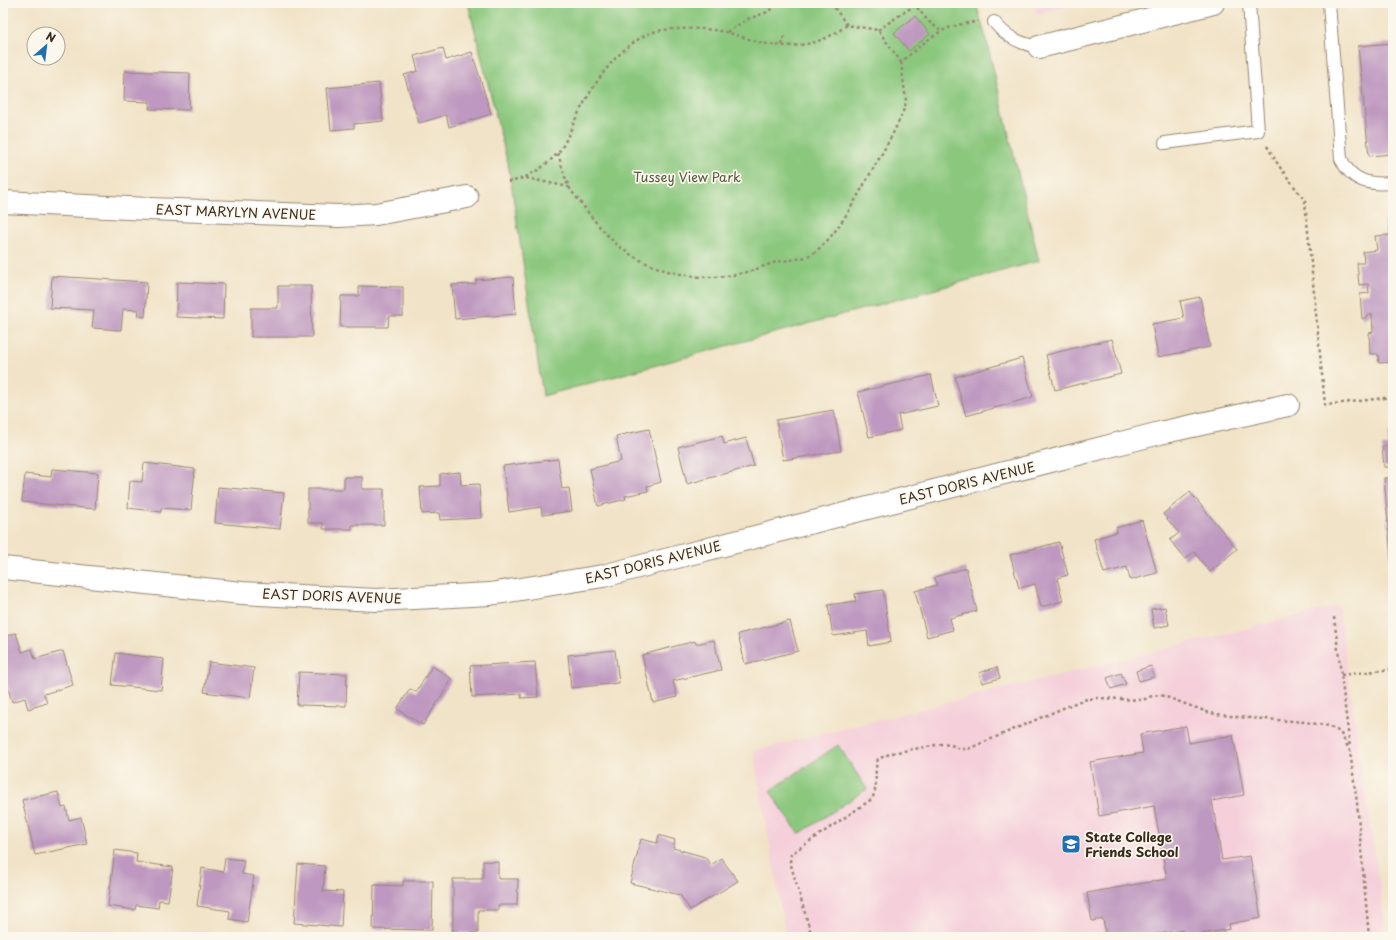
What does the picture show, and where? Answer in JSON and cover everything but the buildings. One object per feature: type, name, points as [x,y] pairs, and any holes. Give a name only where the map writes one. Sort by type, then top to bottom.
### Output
[{"type":"street","points":[[1040,47],[1213,3]]},
{"type":"street","name":"EAST MARYLYN AVENUE","points":[[3,202],[142,209],[340,216],[376,214],[467,197]]},
{"type":"street","name":"EAST DORIS AVENUE","points":[[3,568],[242,593],[376,600],[490,594],[603,576],[1160,433],[1288,405]]},
{"type":"lane","points":[[1165,143],[1258,131],[1249,3]]},
{"type":"lane","points":[[1329,3],[1342,160],[1346,169],[1356,178],[1368,183],[1393,183]]},
{"type":"lane","points":[[994,22],[1002,31],[1024,44],[1040,47]]},
{"type":"path","points":[[727,32],[748,19],[768,12],[777,3]]},
{"type":"path","points":[[832,3],[847,25]]},
{"type":"path","points":[[508,182],[526,178],[558,154],[596,83],[620,54],[633,43],[648,35],[667,30],[700,29],[727,32],[758,42],[782,46],[807,45],[839,31],[847,25],[878,30],[916,4],[928,21],[940,30]]},
{"type":"path","points":[[901,62],[940,30],[957,24],[979,22]]},
{"type":"path","points":[[558,154],[562,170],[569,187],[596,222],[614,242],[632,255],[651,265],[673,272],[691,275],[708,277],[726,276],[743,273],[774,262],[803,257],[811,254],[826,242],[840,223],[878,160],[905,107],[906,101],[901,62],[878,30]]},
{"type":"path","points":[[782,46],[785,33]]},
{"type":"path","points":[[1258,131],[1279,166],[1305,201],[1325,404],[1393,398]]},
{"type":"path","points":[[526,178],[569,187]]},
{"type":"path","points":[[1334,617],[1357,803],[1369,937]]},
{"type":"path","points":[[1341,675],[1393,669]]},
{"type":"path","points":[[812,937],[790,862],[791,854],[872,799],[877,784],[875,767],[878,759],[892,753],[942,744],[951,745],[960,749],[968,749],[1082,700],[1097,698],[1143,700],[1152,696],[1161,695],[1210,713],[1305,722],[1329,726],[1340,732],[1350,751]]},
{"type":"shaded area","points":[[1034,3],[1081,3],[1037,14]]},
{"type":"shaded area","name":"State College Friends School","points":[[1338,606],[1387,937],[786,937],[753,751]]},
{"type":"green space","name":"Tussey View Park","points":[[468,3],[976,3],[987,42],[1039,261],[543,396],[509,169]]},
{"type":"green space","points":[[838,745],[867,789],[799,834],[770,791]]},
{"type":"place","name":"State College Friends School","points":[[1071,844]]}]
